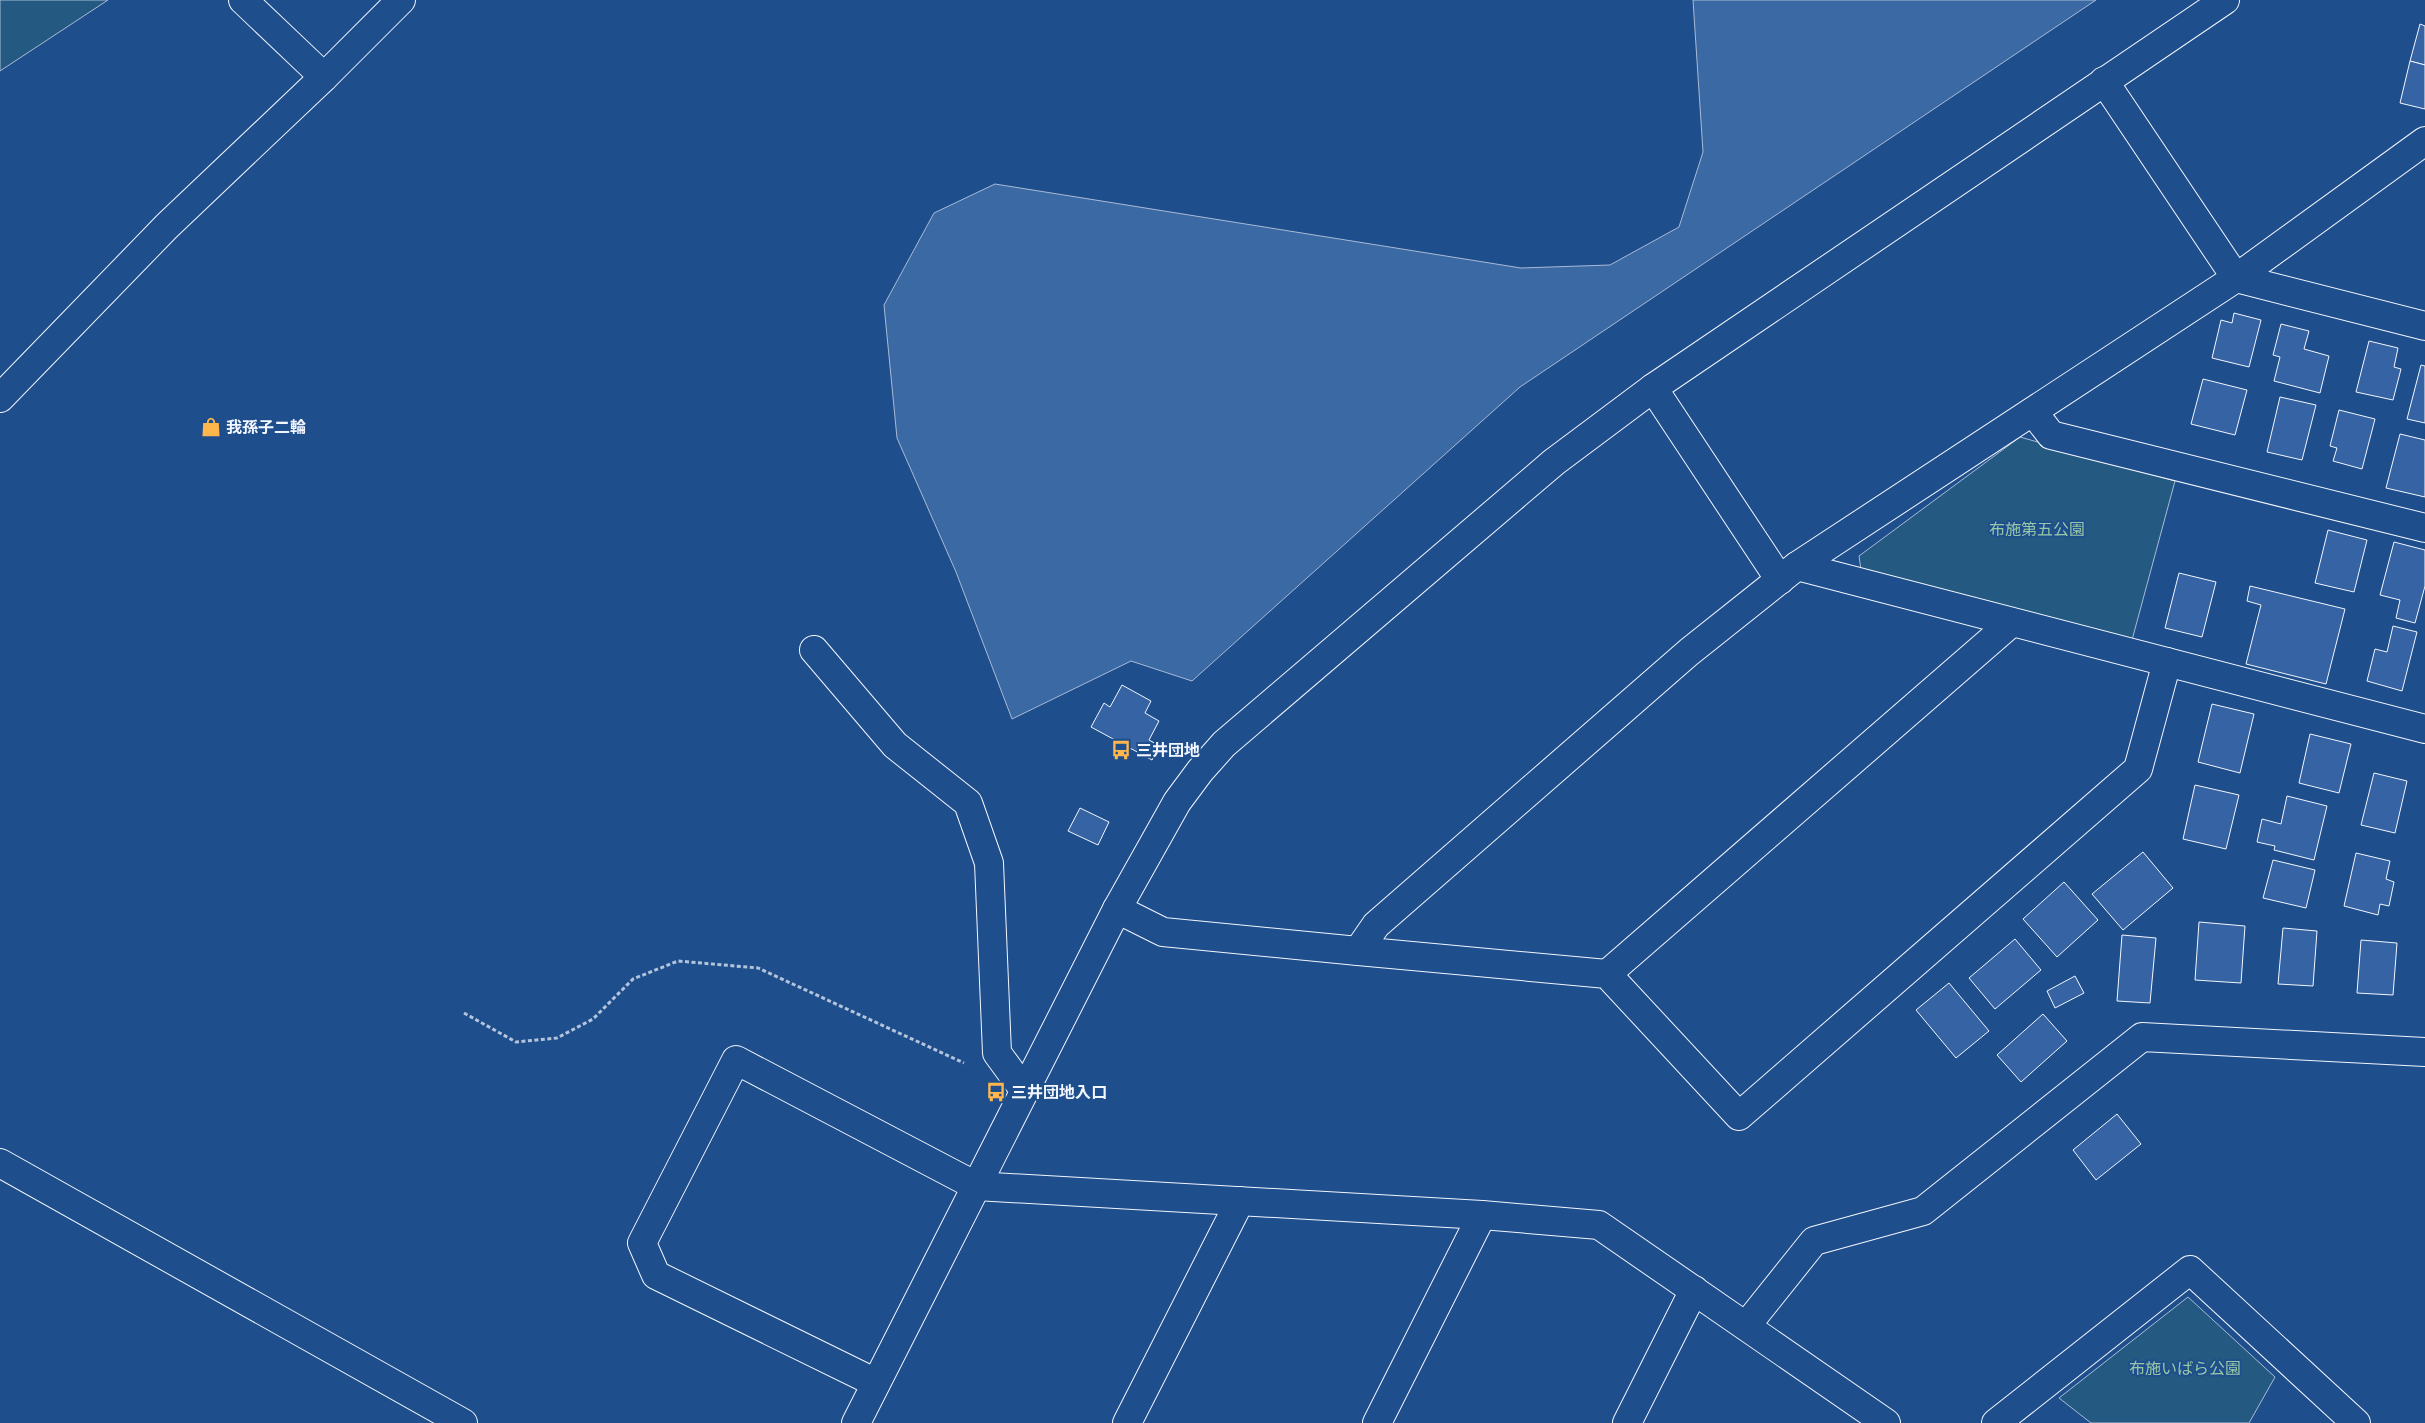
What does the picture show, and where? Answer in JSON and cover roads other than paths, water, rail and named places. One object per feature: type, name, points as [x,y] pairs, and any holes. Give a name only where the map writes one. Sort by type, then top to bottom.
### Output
[{"type":"street","points":[[243,0],[324,77]]},
{"type":"street","points":[[0,398],[167,226],[402,0]]},
{"type":"street","points":[[856,1423],[1117,909],[1177,802],[1200,771],[1224,744],[1554,462],[1653,388],[2224,0]]},
{"type":"street","points":[[2104,81],[2236,278],[2425,326]]},
{"type":"street","points":[[1358,951],[1376,925],[1546,775],[1689,652],[1789,573],[2236,278],[2425,142]]},
{"type":"street","points":[[1653,388],[1789,573],[2011,623],[2425,729]]},
{"type":"street","points":[[2034,413],[2051,435],[2425,528]]},
{"type":"street","points":[[1607,974],[2011,623]]},
{"type":"street","points":[[814,650],[894,745],[968,803],[989,862],[997,1053],[1024,1090]]},
{"type":"street","points":[[1117,909],[1163,932],[1607,974],[1739,1116],[2138,769],[2167,662]]},
{"type":"street","points":[[1746,1326],[1814,1241],[1923,1211],[2142,1036],[2425,1052]]},
{"type":"street","points":[[876,1384],[656,1275],[642,1243],[736,1060],[976,1186],[1482,1215],[1599,1225],[1886,1423]]},
{"type":"street","points":[[0,1163],[463,1423]]},
{"type":"street","points":[[1127,1423],[1240,1201]]},
{"type":"street","points":[[1377,1423],[1482,1215]]},
{"type":"street","points":[[1996,1423],[2190,1270],[2356,1423]]},
{"type":"street","points":[[1627,1423],[1694,1290]]},
{"type":"place","name":"我孫子二輪","points":[[211,427]]},
{"type":"place","name":"三井団地","points":[[1121,750]]},
{"type":"place","name":"三井団地入口","points":[[996,1092]]},
{"type":"park label","name":"布施第五公園","points":[[2037,529]]},
{"type":"park label","name":"布施いばら公園","points":[[2185,1368]]}]
